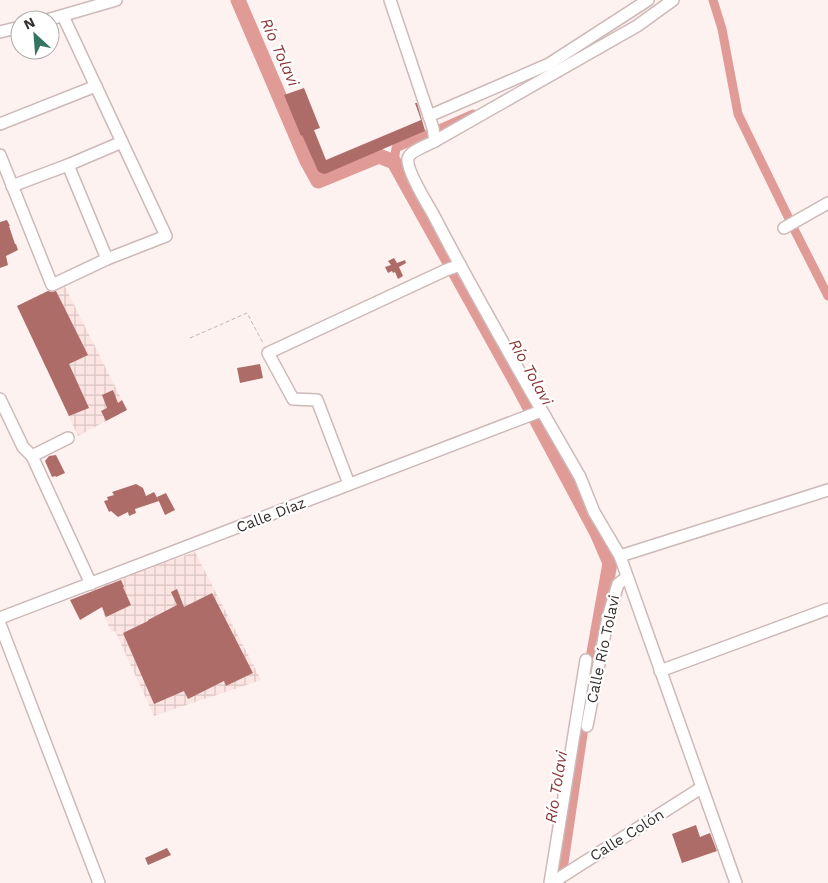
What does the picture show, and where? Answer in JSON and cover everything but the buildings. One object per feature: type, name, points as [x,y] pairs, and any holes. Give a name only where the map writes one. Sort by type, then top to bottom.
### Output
[{"type":"street","points":[[60,17],[116,0]]},
{"type":"street","points":[[390,0],[435,135]]},
{"type":"street","points":[[429,116],[549,64],[648,0]]},
{"type":"street","points":[[674,0],[637,26],[435,135],[410,154],[408,164],[454,268],[534,413],[580,477],[594,512],[620,556],[736,883]]},
{"type":"street","points":[[0,155],[52,285],[107,259],[166,236],[63,16]]},
{"type":"street","points":[[0,124],[96,86]]},
{"type":"street","points":[[12,186],[122,142]]},
{"type":"street","points":[[68,164],[107,259]]},
{"type":"street","points":[[784,228],[828,203]]},
{"type":"street","points":[[349,484],[317,400],[293,399],[268,352],[454,268]]},
{"type":"street","points":[[0,399],[23,447],[32,456],[91,584]]},
{"type":"street","name":"Calle Díaz","points":[[0,618],[534,413]]},
{"type":"street","points":[[32,456],[68,438]]},
{"type":"street","points":[[620,556],[828,490]]},
{"type":"street","name":"Calle Río Tolavi","points":[[587,726],[608,617],[618,584],[627,577]]},
{"type":"street","points":[[660,671],[828,609]]},
{"type":"street","points":[[0,624],[99,883]]},
{"type":"street","name":"Calle Río Tolavi","points":[[550,883],[586,660]]},
{"type":"street","name":"Calle Colón","points":[[557,880],[701,788]]},
{"type":"path","points":[[190,338],[247,313],[268,352]]},
{"type":"shaded area","points":[[63,283],[127,410],[78,436],[17,306]]},
{"type":"shaded area","points":[[195,552],[261,680],[154,716],[115,631],[111,632],[93,587]]},
{"type":"waterway","name":"Río Tolavi","points":[[238,0],[307,161],[318,181],[379,156],[394,162],[513,376],[597,533],[610,563],[583,714],[558,883]]},
{"type":"waterway","points":[[713,0],[722,29],[738,114],[828,296]]},
{"type":"waterway","points":[[394,162],[396,148],[473,114]]}]
